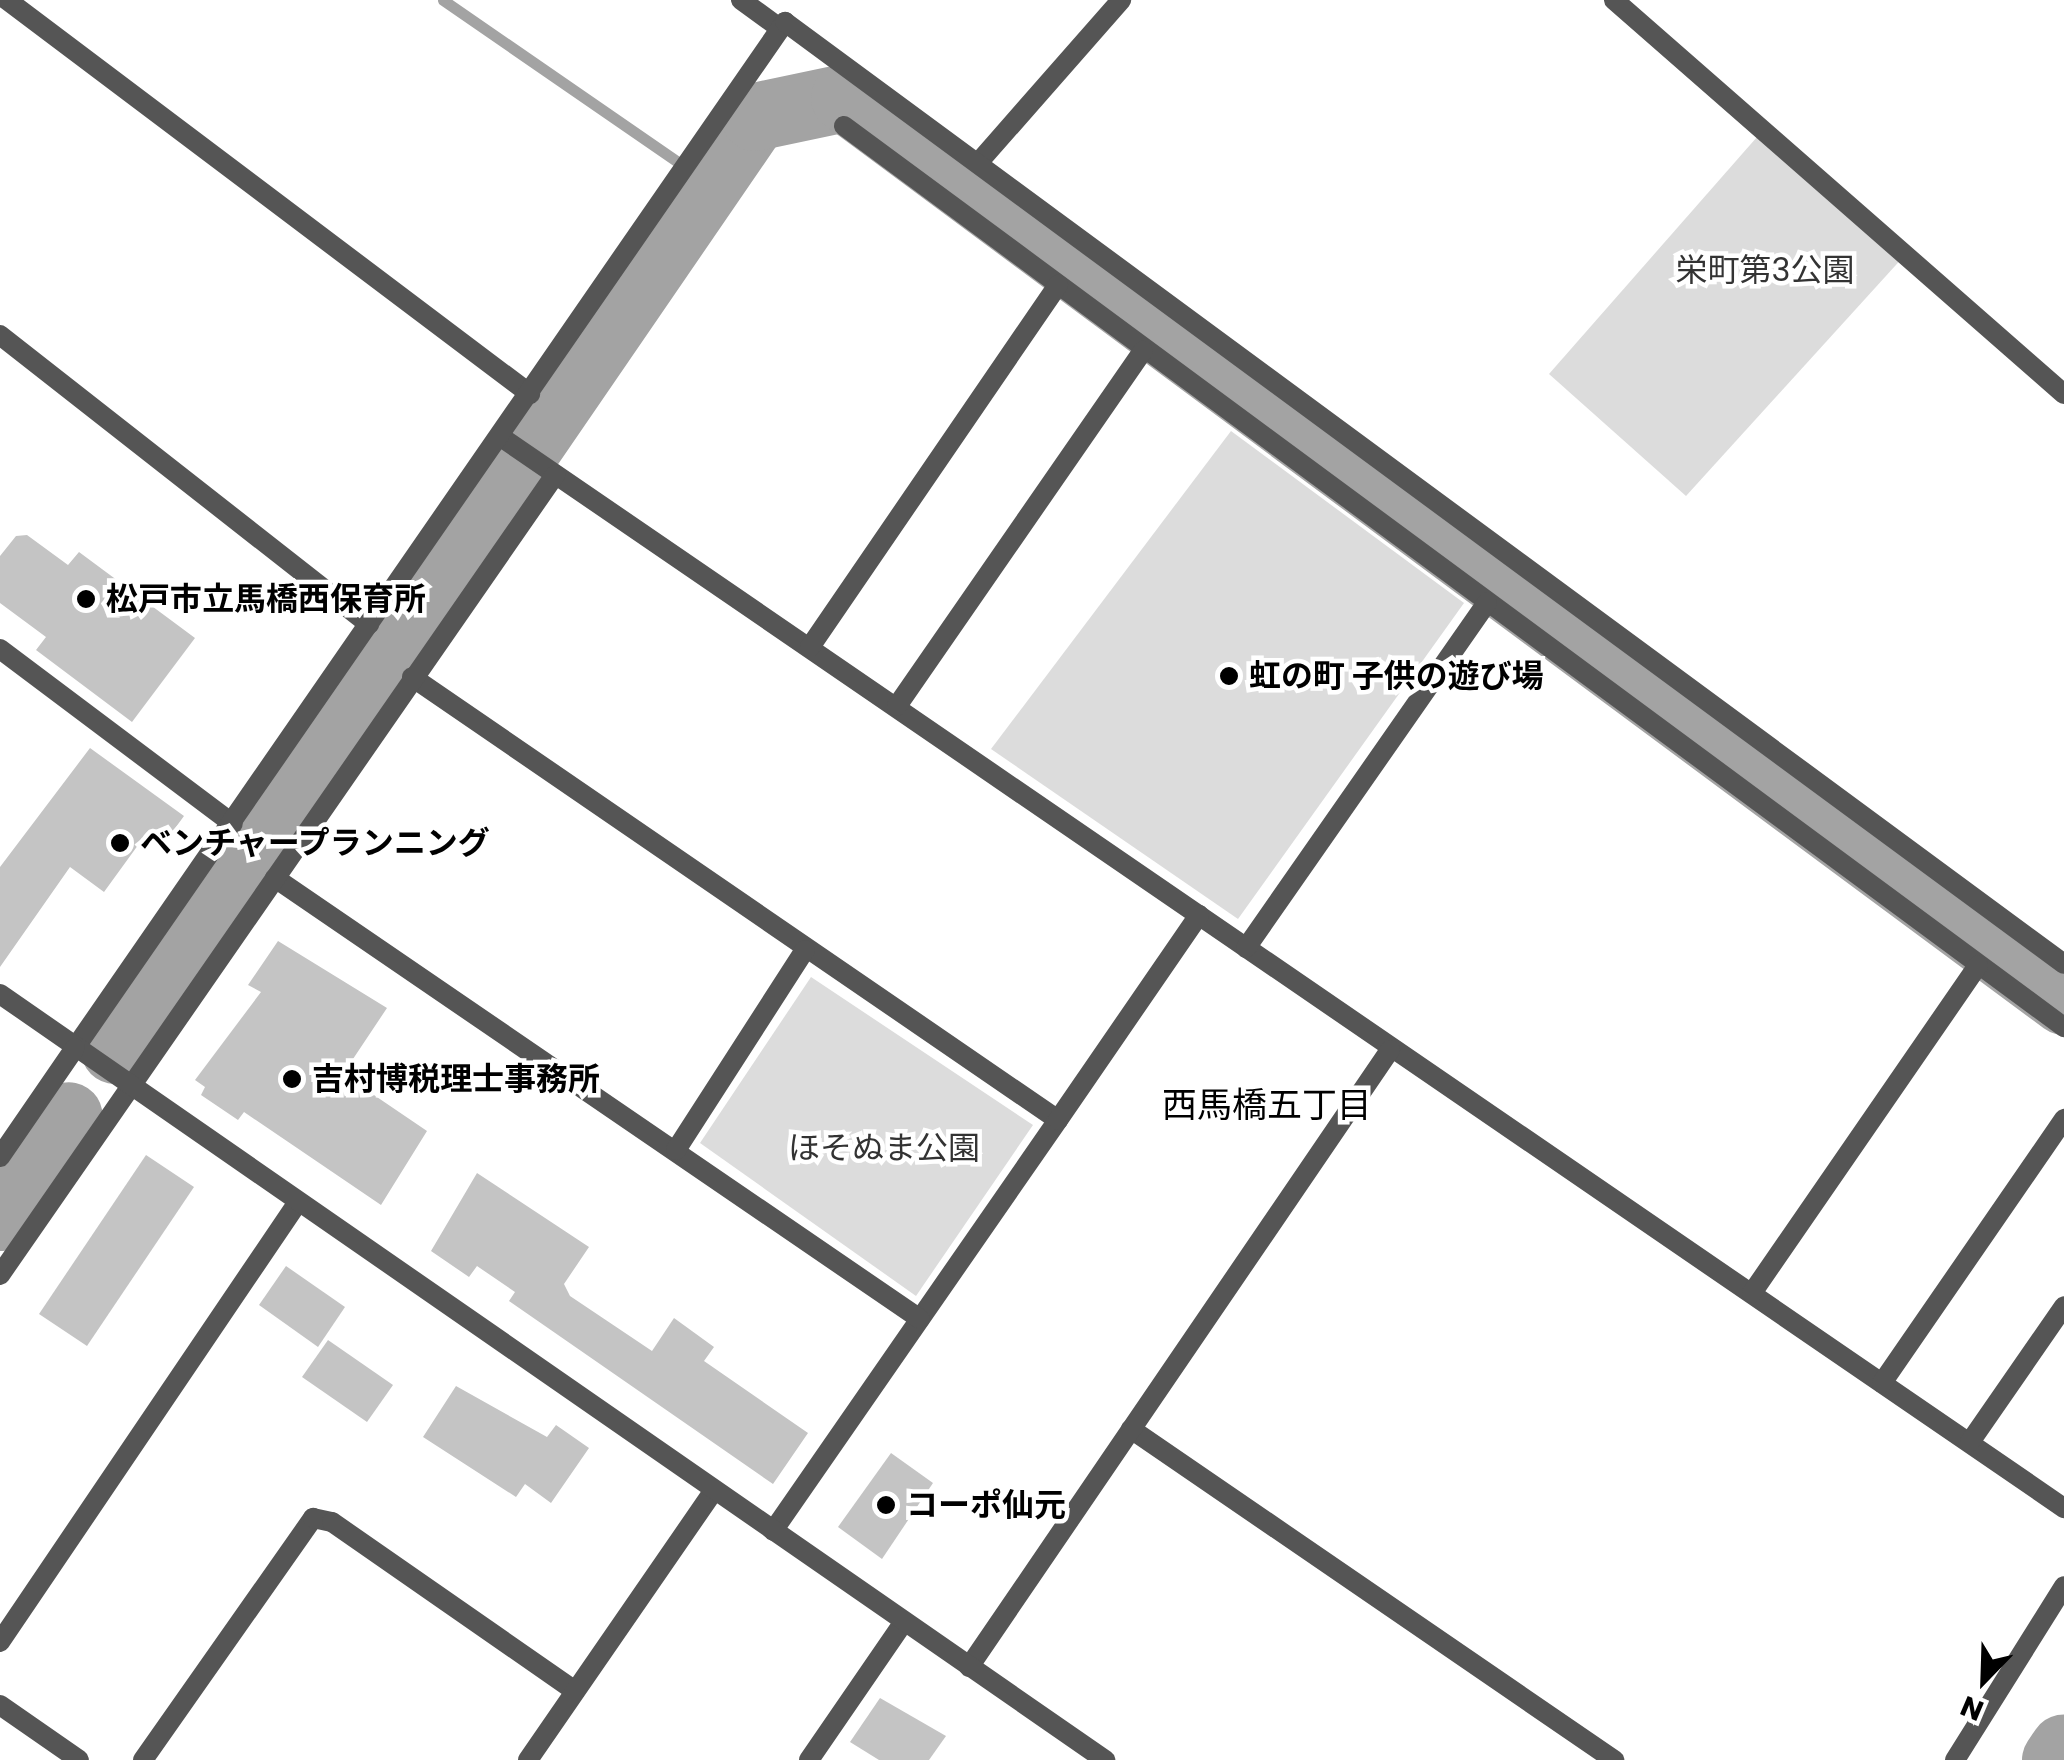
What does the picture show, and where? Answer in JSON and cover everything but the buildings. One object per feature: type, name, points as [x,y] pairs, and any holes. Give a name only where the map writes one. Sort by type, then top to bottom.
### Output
[{"type":"street","points":[[7,0],[530,394]]},
{"type":"street","points":[[741,0],[781,29]]},
{"type":"street","points":[[978,163],[1121,0]]},
{"type":"street","points":[[1614,0],[2064,394]]},
{"type":"street","points":[[0,1156],[83,1054],[369,624],[786,22],[2064,964]]},
{"type":"street","points":[[844,126],[1142,351],[2064,1028]]},
{"type":"street","points":[[810,647],[1058,285]]},
{"type":"street","points":[[0,335],[369,624]]},
{"type":"street","points":[[898,706],[1142,351]]},
{"type":"street","points":[[500,438],[898,706],[1390,1050],[1752,1292],[2064,1508]]},
{"type":"street","points":[[0,1276],[123,1082],[275,878],[555,475]]},
{"type":"street","points":[[1246,948],[1487,603]]},
{"type":"street","points":[[0,649],[233,824]]},
{"type":"street","points":[[412,677],[1058,1120]]},
{"type":"street","points":[[275,878],[920,1318]]},
{"type":"street","points":[[773,1531],[1199,915]]},
{"type":"street","points":[[676,1150],[805,950]]},
{"type":"street","points":[[1752,1292],[1978,965]]},
{"type":"street","points":[[0,994],[296,1205],[1105,1760]]},
{"type":"street","points":[[970,1667],[1390,1050]]},
{"type":"street","points":[[1882,1383],[2064,1118]]},
{"type":"street","points":[[0,1642],[296,1205]]},
{"type":"street","points":[[1970,1442],[2064,1306]]},
{"type":"street","points":[[1132,1430],[1614,1760]]},
{"type":"street","points":[[528,1760],[714,1490]]},
{"type":"street","points":[[143,1760],[313,1518],[332,1522],[575,1691]]},
{"type":"street","points":[[1954,1760],[2064,1586]]},
{"type":"street","points":[[809,1760],[903,1623]]},
{"type":"street","points":[[0,1705],[79,1760]]},
{"type":"green space","name":"栄町第3公園","points":[[1757,137],[1905,255],[1686,496],[1549,374]]},
{"type":"green space","name":"虹の町 子供の遊び場","points":[[1231,431],[1464,603],[1238,919],[991,749]]},
{"type":"green space","name":"ほそぬま公園","points":[[811,977],[1033,1125],[916,1296],[700,1143]]},
{"type":"waterway","points":[[443,0],[707,182]]},
{"type":"waterway","points":[[115,1050],[755,117],[845,98],[2064,1001]]},
{"type":"waterway","points":[[0,1217],[69,1116]]},
{"type":"waterway","points":[[2056,1760],[2064,1748]]},
{"type":"place","name":"松戸市立馬橋西保育所","points":[[86,599]]},
{"type":"place","name":"虹の町 子供の遊び場","points":[[1229,676]]},
{"type":"place","name":"ベンチャープランニング","points":[[120,843]]},
{"type":"place","name":"吉村博税理士事務所","points":[[292,1079]]},
{"type":"place","name":"コーポ仙元","points":[[886,1505]]},
{"type":"district","name":"西馬橋五丁目","points":[[1267,1105]]}]
